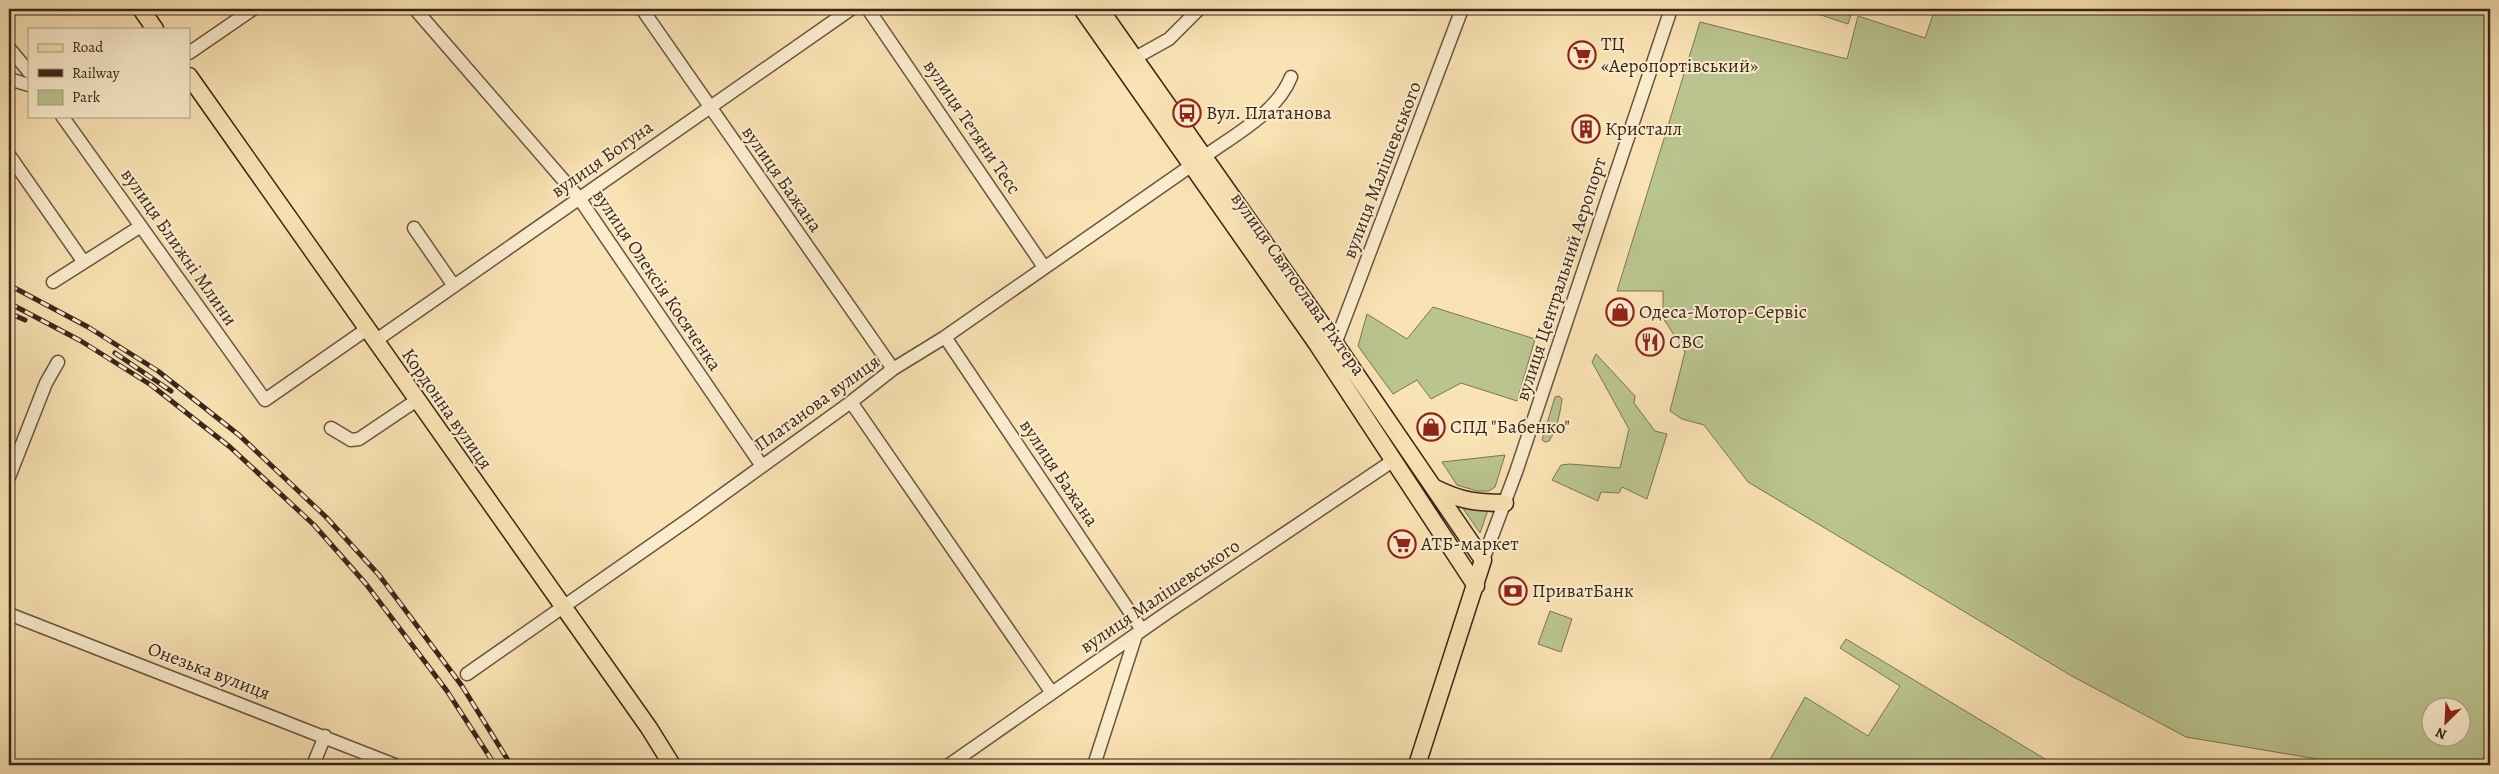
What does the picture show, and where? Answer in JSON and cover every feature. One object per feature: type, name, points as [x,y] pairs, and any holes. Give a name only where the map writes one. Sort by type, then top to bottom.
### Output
[{"type":"main road","points":[[141,9],[154,28]]},
{"type":"main road","name":"вулиця Святослава Ріхтера","points":[[1082,9],[1335,344],[1484,560]]},
{"type":"main road","name":"вулиця Святослава Ріхтера","points":[[1100,9],[1135,58],[1198,161],[1476,586]]},
{"type":"main road","name":"Кордонна вулиця","points":[[190,77],[648,728],[672,765]]},
{"type":"main road","points":[[1436,488],[1456,498],[1474,503],[1505,503]]},
{"type":"main road","points":[[1417,765],[1484,560]]},
{"type":"street","points":[[190,52],[253,9]]},
{"type":"street","name":"вулиця Олексія Косяченка","points":[[415,9],[579,198],[762,466]]},
{"type":"street","name":"вулиця Бажана","points":[[642,9],[709,108],[893,370]]},
{"type":"street","name":"вулиця Богуна","points":[[265,400],[454,286],[851,9]]},
{"type":"street","name":"вулиця Тетяни Тесс","points":[[868,9],[1044,267]]},
{"type":"street","points":[[1135,58],[1169,39],[1199,9]]},
{"type":"street","name":"вулиця Малішевського","points":[[1335,344],[1462,9]]},
{"type":"street","name":"вулиця Центральний Аеропорт","points":[[1484,560],[1505,503],[1671,9]]},
{"type":"street","points":[[9,48],[28,71]]},
{"type":"street","name":"Платанова вулиця","points":[[467,674],[852,402],[893,370],[945,337],[1198,161],[1271,108],[1285,93],[1291,77]]},
{"type":"street","points":[[9,81],[28,85]]},
{"type":"street","name":"вулиця Ближні Млини","points":[[63,118],[265,400]]},
{"type":"street","points":[[9,155],[83,261]]},
{"type":"street","points":[[53,282],[83,261],[141,226]]},
{"type":"street","points":[[414,228],[454,286]]},
{"type":"street","name":"вулиця Бажана","points":[[945,337],[1139,632]]},
{"type":"street","points":[[9,477],[46,383],[58,362]]},
{"type":"street","points":[[331,428],[351,440],[359,439],[416,400]]},
{"type":"street","points":[[852,402],[1052,693]]},
{"type":"street","name":"вулиця Малішевського","points":[[949,765],[1139,632],[1394,460]]},
{"type":"street","name":"Онезька вулиця","points":[[9,614],[325,736],[395,765]]},
{"type":"street","points":[[1094,765],[1139,632]]},
{"type":"street","points":[[313,765],[325,736]]},
{"type":"green space","points":[[1803,9],[1853,9],[1848,24]]},
{"type":"green space","points":[[1935,9],[2490,9],[2490,765],[2353,765],[2186,737],[2070,675],[1748,482],[1704,425],[1682,419],[1670,411],[1685,352],[1663,318],[1663,291],[1617,291],[1700,22],[1847,59],[1858,16],[1925,38]]},
{"type":"green space","points":[[1433,307],[1535,339],[1517,401],[1461,383],[1431,399],[1417,380],[1393,394],[1358,346],[1367,314],[1407,339]]},
{"type":"green space","points":[[1596,354],[1635,396],[1634,403],[1655,431],[1667,434],[1647,499],[1622,487],[1619,493],[1601,492],[1598,501],[1552,480],[1561,465],[1620,468],[1629,429],[1592,362]]},
{"type":"green space","points":[[1559,396],[1562,399],[1558,421],[1549,441],[1545,442],[1542,440],[1555,397]]},
{"type":"green space","points":[[1505,455],[1495,487],[1489,491],[1477,491],[1457,485],[1442,462]]},
{"type":"green space","points":[[1460,504],[1488,510],[1480,533]]},
{"type":"green space","points":[[1550,611],[1572,619],[1561,652],[1538,644]]},
{"type":"green space","points":[[1846,639],[2055,765],[1767,765],[1805,697],[1868,736],[1900,686],[1840,648]]},
{"type":"railway","points":[[9,285],[88,327],[158,371],[239,435],[326,517],[379,575],[462,686],[511,765]]},
{"type":"railway","points":[[9,303],[81,341],[151,385],[230,447],[314,525],[366,584],[447,691],[495,765]]},
{"type":"railway","points":[[9,313],[25,320]]},
{"type":"railway","points":[[115,353],[171,391]]},
{"type":"place","name":"ТЦ «Аеропортівський»","points":[[1582,55]]},
{"type":"place","name":"Вул. Платанова","points":[[1187,113]]},
{"type":"place","name":"Кристалл","points":[[1586,129]]},
{"type":"place","name":"Одеса-Мотор-Сервіс","points":[[1620,312]]},
{"type":"place","name":"СВС","points":[[1650,342]]},
{"type":"place","name":"СПД \"Бабенко\"","points":[[1431,427]]},
{"type":"place","name":"АТБ-маркет","points":[[1402,544]]},
{"type":"place","name":"ПриватБанк","points":[[1513,591]]}]
